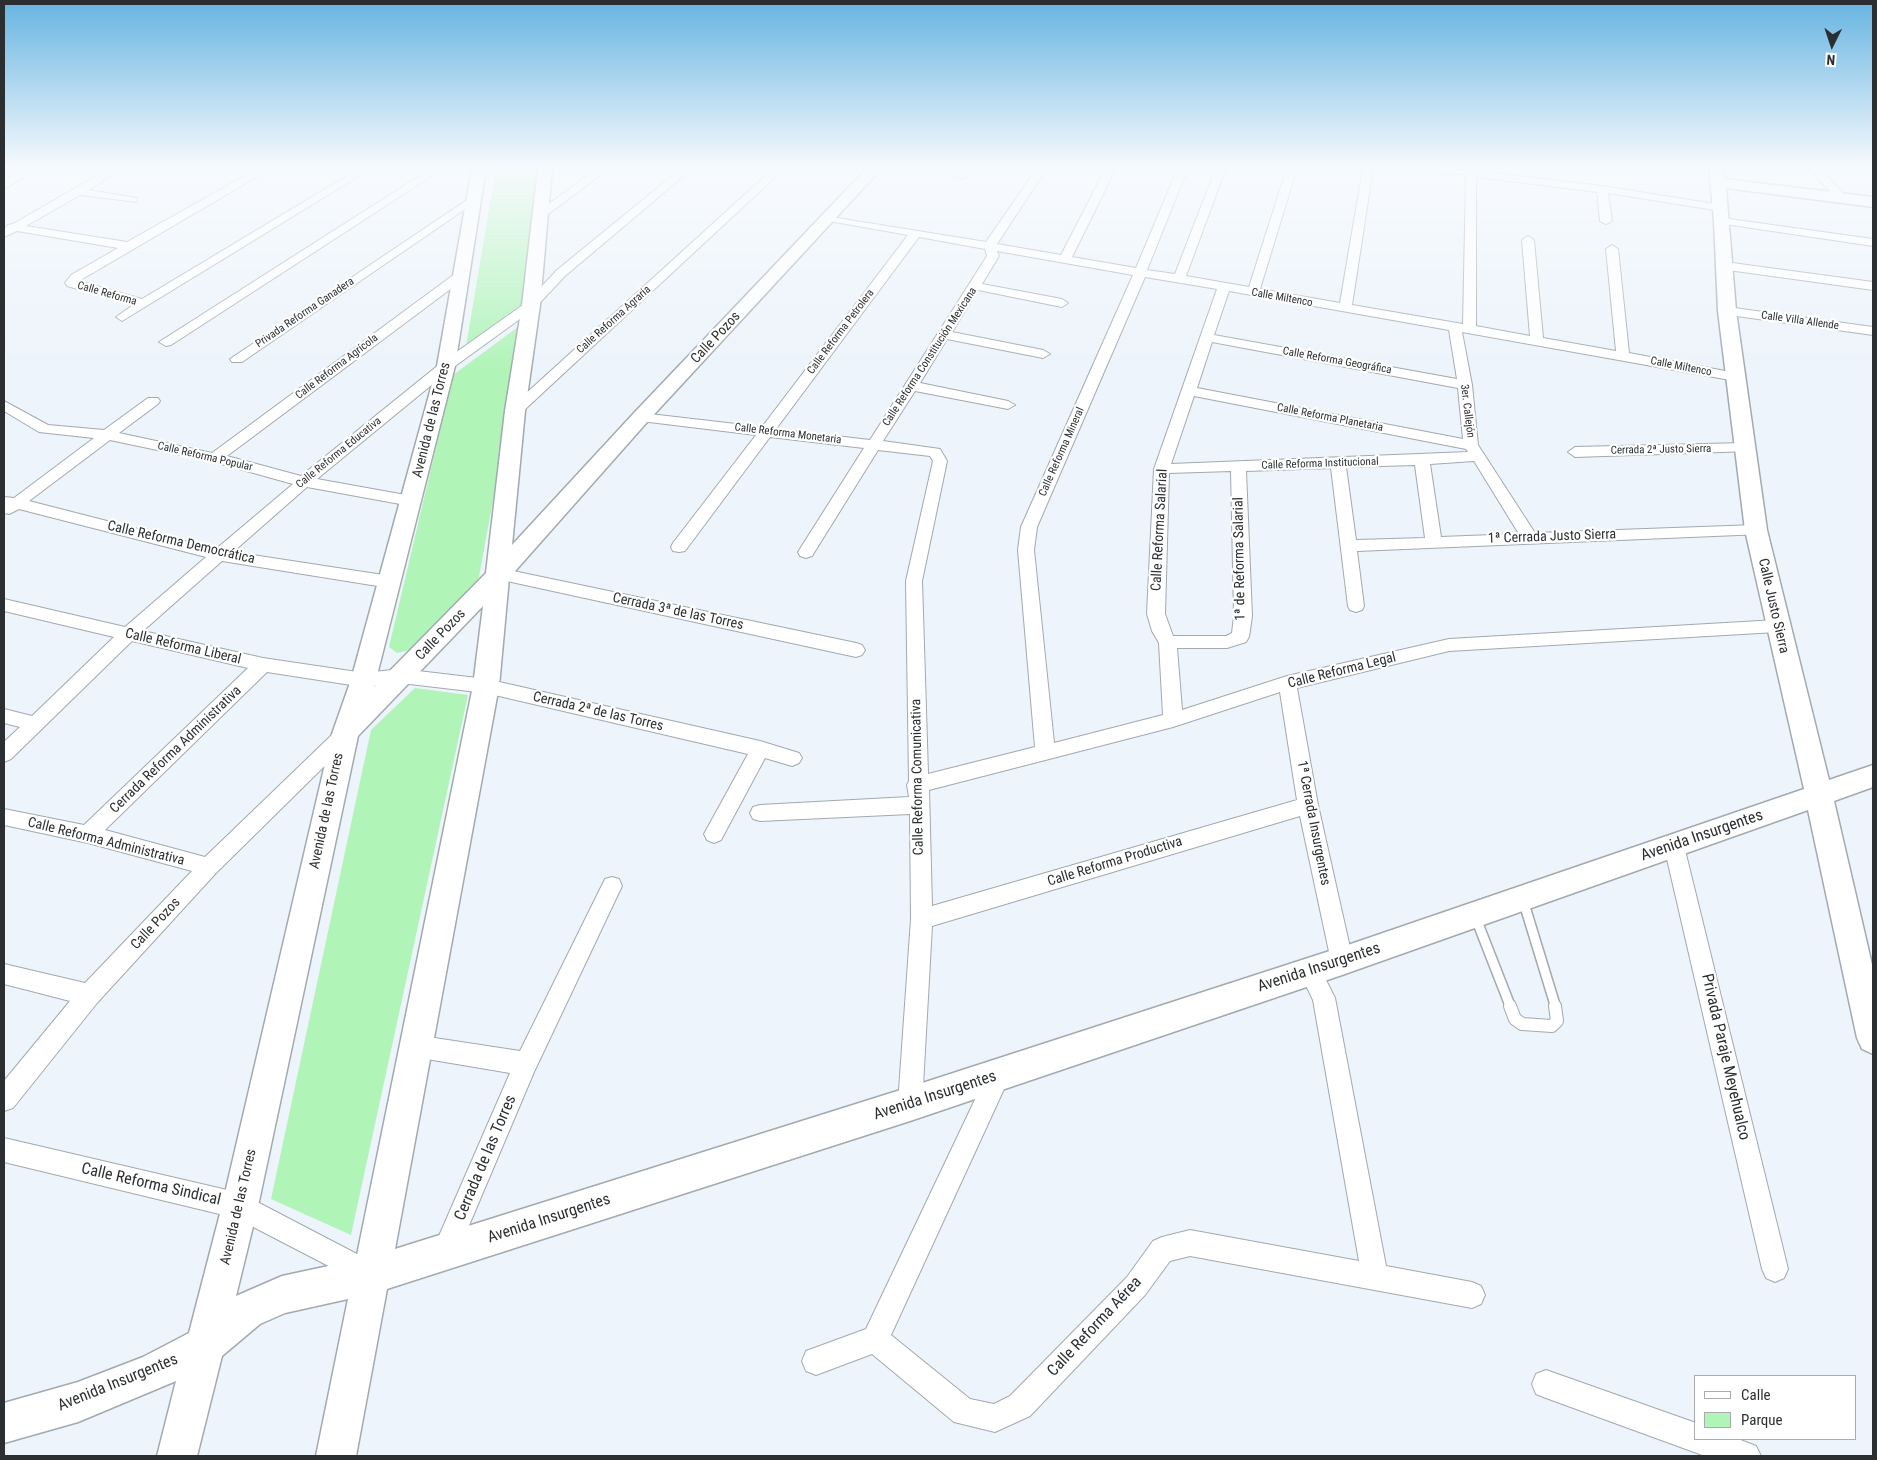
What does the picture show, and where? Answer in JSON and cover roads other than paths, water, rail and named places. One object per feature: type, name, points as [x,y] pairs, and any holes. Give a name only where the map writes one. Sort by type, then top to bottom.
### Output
[{"type":"street","points":[[70,236],[129,246],[147,236]]},
{"type":"street","points":[[122,317],[255,236]]},
{"type":"street","points":[[166,342],[332,236]]},
{"type":"street","name":"Privada Reforma Ganadera","points":[[237,359],[418,236]]},
{"type":"street","name":"Avenida de las Torres","points":[[177,1456],[240,1206],[345,734],[364,680],[446,366],[467,236]]},
{"type":"street","points":[[336,1456],[486,686],[499,574],[514,411],[531,305],[537,236]]},
{"type":"street","name":"Calle Reforma Educativa","points":[[4,754],[127,635],[219,555],[304,482],[446,366],[531,305],[561,273],[606,236]]},
{"type":"street","name":"Calle Reforma Agraria","points":[[514,411],[705,236]]},
{"type":"street","name":"Calle Pozos","points":[[4,1099],[89,996],[209,867],[345,734],[499,574],[641,417],[812,236]]},
{"type":"street","name":"Calle Reforma Petrolera","points":[[766,431],[914,236]]},
{"type":"street","name":"Calle Miltenco","points":[[933,236],[1623,356],[1736,378]]},
{"type":"street","name":"Calle Reforma Constitución Mexicana","points":[[806,552],[975,286],[993,256],[990,247],[997,236]]},
{"type":"street","points":[[1064,260],[1076,236]]},
{"type":"street","name":"Calle Reforma Mineral","points":[[1044,752],[1026,550],[1028,527],[1154,236]]},
{"type":"street","points":[[1179,280],[1195,236]]},
{"type":"street","points":[[1253,293],[1271,236]]},
{"type":"street","points":[[1345,308],[1357,236]]},
{"type":"street","points":[[1462,329],[1467,236]]},
{"type":"street","name":"Calle Justo Sierra","points":[[1723,236],[1727,311],[1756,530],[1777,626],[1819,795],[1873,1038]]},
{"type":"street","points":[[1836,236],[1873,243]]},
{"type":"street","points":[[1528,240],[1537,342]]},
{"type":"street","name":"Calle Reforma","points":[[129,246],[75,278],[71,283],[144,304]]},
{"type":"street","points":[[1612,249],[1623,356]]},
{"type":"street","points":[[1725,266],[1873,286]]},
{"type":"street","name":"Calle Reforma Agrícola","points":[[215,458],[460,276]]},
{"type":"street","points":[[975,286],[1062,303]]},
{"type":"street","name":"Calle Reforma Salarial","points":[[1173,720],[1168,642],[1161,631],[1156,614],[1162,469],[1224,288]]},
{"type":"street","name":"Calle Villa Allende","points":[[1727,311],[1873,331]]},
{"type":"street","name":"3er. Callejón","points":[[1462,329],[1465,385],[1475,450],[1529,537]]},
{"type":"street","points":[[944,334],[1043,354]]},
{"type":"street","name":"Calle Reforma Geográfica","points":[[1208,338],[1465,385]]},
{"type":"street","points":[[913,386],[1008,405]]},
{"type":"street","name":"Calle Reforma Planetaria","points":[[1188,391],[1475,450]]},
{"type":"street","points":[[8,506],[153,401]]},
{"type":"street","name":"Calle Reforma Popular","points":[[4,405],[44,429],[106,435],[215,458],[304,482],[411,501]]},
{"type":"street","name":"Calle Reforma Monetaria","points":[[641,417],[935,452]]},
{"type":"street","points":[[679,547],[766,431]]},
{"type":"street","name":"Cerrada 2ª Justo Sierra","points":[[1575,452],[1746,448]]},
{"type":"street","name":"Calle Reforma Institucional","points":[[1162,469],[1422,460],[1475,450]]},
{"type":"street","name":"Calle Reforma Comunicativa","points":[[910,1104],[922,920],[914,581],[940,461],[935,452]]},
{"type":"street","points":[[1422,460],[1434,542]]},
{"type":"street","points":[[1338,463],[1356,606]]},
{"type":"street","name":"1ª de Reforma Salarial","points":[[1168,642],[1227,642],[1240,637],[1242,616],[1238,467]]},
{"type":"street","name":"Calle Reforma Democrática","points":[[8,506],[219,555],[390,582]]},
{"type":"street","name":"1ª Cerrada Justo Sierra","points":[[1348,546],[1529,537],[1756,530]]},
{"type":"street","name":"Cerrada 3ª de las Torres","points":[[499,574],[856,650]]},
{"type":"street","name":"Calle Reforma Liberal","points":[[4,605],[263,665],[364,680],[401,676]]},
{"type":"street","name":"Calle Reforma Legal","points":[[918,785],[1173,720],[1287,684],[1449,645],[1777,626]]},
{"type":"street","name":"Cerrada Reforma Administrativa","points":[[88,834],[263,665]]},
{"type":"street","name":"Cerrada 2ª de las Torres","points":[[401,676],[486,686],[792,758]]},
{"type":"street","name":"1ª Cerrada Insurgentes","points":[[1287,684],[1308,805],[1342,962]]},
{"type":"street","points":[[4,716],[36,724]]},
{"type":"street","points":[[714,834],[760,749]]},
{"type":"street","name":"Avenida Insurgentes","points":[[4,1424],[78,1402],[154,1372],[205,1345],[247,1311],[282,1295],[372,1275],[998,1076],[1310,971],[1342,962],[1873,776]]},
{"type":"street","points":[[760,813],[918,805]]},
{"type":"street","name":"Calle Reforma Productiva","points":[[922,920],[1308,805]]},
{"type":"street","name":"Calle Reforma Administrativa","points":[[4,817],[88,834],[209,867]]},
{"type":"street","name":"Privada Paraje Meyehualco","points":[[1674,846],[1775,1269]]},
{"type":"street","name":"Cerrada de las Torres","points":[[446,1252],[526,1064],[612,886]]},
{"type":"street","points":[[1310,971],[1324,998],[1375,1277],[1472,1295]]},
{"type":"street","points":[[4,974],[89,996]]},
{"type":"street","points":[[415,1046],[526,1064]]},
{"type":"street","points":[[816,1361],[876,1339],[998,1076]]},
{"type":"street","name":"Calle Reforma Sindical","points":[[4,1150],[240,1206],[372,1275]]},
{"type":"street","name":"Calle Reforma Aérea","points":[[876,1339],[964,1412],[995,1418],[1020,1406],[1136,1286],[1162,1250],[1190,1244],[1375,1277]]},
{"type":"street","points":[[1546,1384],[1694,1437]]},
{"type":"street","points":[[1702,1440],[1746,1456]]},
{"type":"lane","points":[[1474,915],[1515,1019],[1522,1024],[1552,1026],[1557,1021],[1557,1012],[1523,898]]}]
